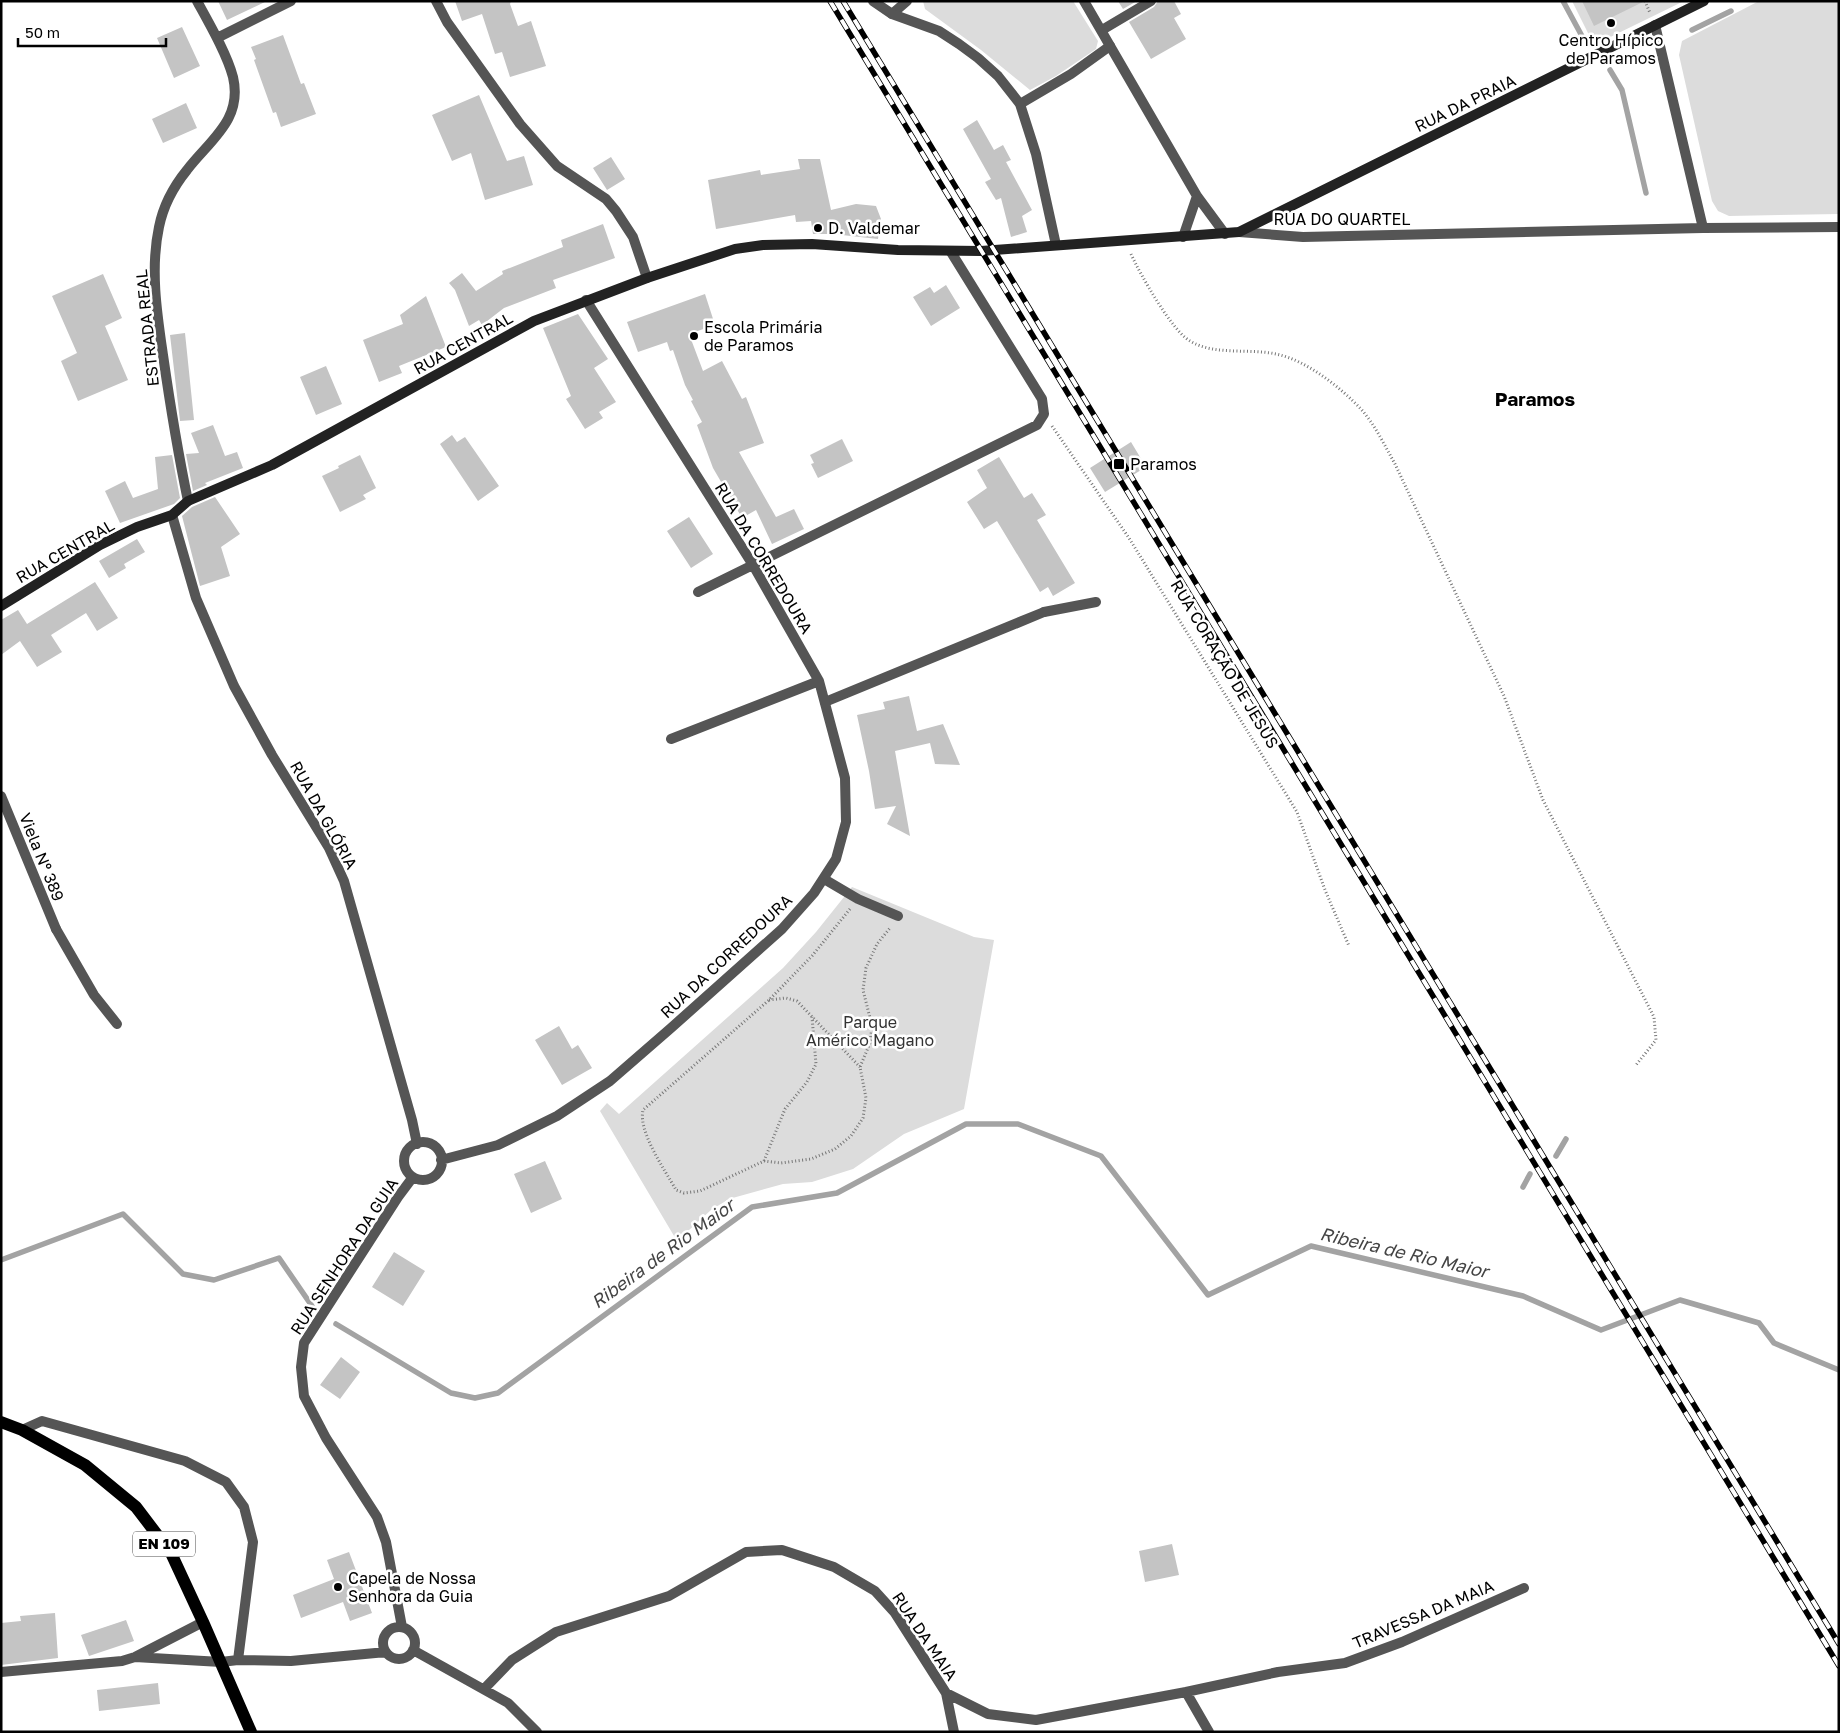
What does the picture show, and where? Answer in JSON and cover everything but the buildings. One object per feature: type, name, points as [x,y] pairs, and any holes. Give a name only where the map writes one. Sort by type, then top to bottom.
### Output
[{"type":"main road","name":"EN 109","points":[[1,1422],[22,1430],[85,1465],[136,1507],[171,1553],[251,1732]]},
{"type":"street","name":"ESTRADA REAL","points":[[188,501],[175,439],[157,313],[154,267],[159,226],[172,192],[187,170],[226,125],[235,99],[233,76],[217,38],[198,1]]},
{"type":"street","points":[[217,38],[291,1]]},
{"type":"street","points":[[436,1],[447,22],[520,124],[557,166],[606,199],[616,211],[633,237],[647,278]]},
{"type":"street","points":[[873,1],[892,14],[939,31],[978,58],[998,76],[1020,104],[1036,154],[1056,245]]},
{"type":"street","points":[[892,14],[907,1]]},
{"type":"street","points":[[1084,1],[1197,196],[1225,234]]},
{"type":"street","points":[[1102,30],[1151,1]]},
{"type":"street","name":"RUA DA PRAIA","points":[[1239,232],[1704,1]]},
{"type":"street","points":[[1655,25],[1703,228]]},
{"type":"street","points":[[1020,104],[1071,74],[1110,46]]},
{"type":"street","points":[[1183,237],[1197,196]]},
{"type":"street","name":"RUA DO QUARTEL","points":[[981,251],[1126,242],[1239,232],[1303,237],[1703,228],[1839,227]]},
{"type":"street","name":"RUA CENTRAL","points":[[1,606],[100,545],[137,527],[172,514],[188,501],[272,465],[534,321],[586,300],[735,249],[763,245],[812,244],[951,252],[981,251]]},
{"type":"street","points":[[698,592],[1037,425],[1044,414],[1042,399],[951,252]]},
{"type":"street","name":"RUA DA CORREDOURA","points":[[441,1160],[498,1145],[557,1116],[610,1081],[782,929],[814,893],[836,859],[846,822],[845,778],[819,681],[753,565],[586,300]]},
{"type":"street","name":"RUA DA GLÓRIA","points":[[172,514],[196,598],[234,686],[272,755],[329,848],[344,882],[412,1120],[417,1144]]},
{"type":"street","points":[[825,702],[1044,612],[1096,602]]},
{"type":"street","points":[[671,739],[819,681]]},
{"type":"street","name":"Viela Nº 389","points":[[1,796],[56,929],[94,994],[117,1024]]},
{"type":"street","points":[[824,879],[858,899],[898,916]]},
{"type":"street","points":[[428,1143],[433,1146],[441,1160],[434,1176],[424,1180],[413,1177],[405,1168],[405,1156],[411,1146],[417,1144],[428,1143]]},
{"type":"street","name":"RUA SENHORA DA GUIA","points":[[402,1627],[386,1542],[377,1517],[326,1438],[304,1396],[301,1368],[304,1343],[398,1197],[413,1177]]},
{"type":"street","points":[[22,1430],[42,1421],[186,1461],[226,1482],[244,1507],[253,1542],[238,1660]]},
{"type":"street","name":"RUA DA MAIA","points":[[484,1688],[512,1660],[556,1632],[669,1596],[746,1552],[782,1550],[834,1567],[875,1591],[894,1613],[946,1693],[988,1714],[1036,1720],[1186,1692]]},
{"type":"street","name":"TRAVESSA DA MAIA","points":[[1186,1692],[1278,1672],[1345,1663],[1402,1642],[1524,1588]]},
{"type":"street","points":[[1,1672],[112,1662],[135,1657],[203,1622]]},
{"type":"street","points":[[402,1627],[413,1636],[413,1650],[406,1657],[400,1659],[390,1656],[383,1647],[384,1636],[392,1628],[402,1627]]},
{"type":"street","points":[[413,1650],[508,1703],[537,1732]]},
{"type":"street","points":[[135,1657],[221,1662],[238,1660],[290,1661],[386,1652]]},
{"type":"street","points":[[1186,1692],[1209,1732]]},
{"type":"street","points":[[946,1693],[954,1732]]},
{"type":"path","points":[[1126,242],[1136,266],[1176,331],[1190,342],[1209,348],[1276,354],[1310,367],[1362,410],[1380,438],[1399,473],[1504,696],[1543,800],[1654,1017],[1656,1040],[1636,1066]]},
{"type":"path","name":"RUA CORAÇÃO DE JESUS","points":[[1044,414],[1134,546],[1297,812],[1325,890],[1349,946]]},
{"type":"path","points":[[769,1000],[786,998],[797,1002],[860,1067],[866,1098],[863,1118],[851,1136],[835,1149],[811,1159],[781,1163],[764,1160],[700,1191],[684,1193],[676,1190],[645,1133],[641,1119],[643,1110],[769,1000],[812,956],[858,899]]},
{"type":"path","points":[[860,1067],[870,1043],[872,1026],[863,990],[866,968],[878,944],[898,916]]},
{"type":"path","points":[[764,1160],[785,1109],[807,1082],[816,1064],[812,1017]]},
{"type":"green space","points":[[923,1],[1073,1],[1098,41],[1096,49],[1056,76],[1030,90],[981,50],[925,9]]},
{"type":"green space","name":"Centro Hípico de Paramos","points":[[1572,1],[1684,1],[1594,45]]},
{"type":"green space","points":[[1759,1],[1839,1],[1839,214],[1729,216],[1718,211],[1712,201],[1679,55],[1682,41]]},
{"type":"green space","name":"Parque Américo Magano","points":[[852,887],[974,937],[994,940],[964,1109],[904,1134],[853,1169],[812,1182],[783,1184],[729,1199],[711,1210],[677,1241],[600,1111],[607,1103],[619,1114],[783,968],[816,932]]},
{"type":"waterway","points":[[1563,1],[1583,38]]},
{"type":"waterway","points":[[1692,30],[1731,11]]},
{"type":"waterway","points":[[1610,70],[1622,90],[1646,193]]},
{"type":"waterway","name":"Ribeira de Rio Maior","points":[[336,1324],[451,1393],[475,1398],[498,1393],[752,1207],[837,1193],[966,1124],[1018,1124],[1101,1156],[1208,1295],[1311,1246],[1523,1296],[1601,1330],[1680,1300],[1759,1323],[1774,1343],[1839,1370]]},
{"type":"waterway","points":[[1556,1156],[1566,1139]]},
{"type":"waterway","points":[[1523,1187],[1530,1174]]},
{"type":"waterway","name":"Ribeira de Rio Maior","points":[[1,1260],[123,1214],[183,1274],[214,1280],[279,1258],[314,1309]]},
{"type":"railway","points":[[830,1],[1839,1666]]},
{"type":"railway","points":[[843,1],[1839,1644]]},
{"type":"place","name":"Centro Hípico de Paramos","points":[[1611,23]]},
{"type":"place","name":"D. Valdemar","points":[[818,228]]},
{"type":"place","name":"Escola Primária de Paramos","points":[[694,336]]},
{"type":"place","name":"Paramos","points":[[1119,464]]},
{"type":"place","name":"Capela de Nossa Senhora da Guia","points":[[338,1587]]},
{"type":"district","name":"Paramos","points":[[1535,399]]}]
